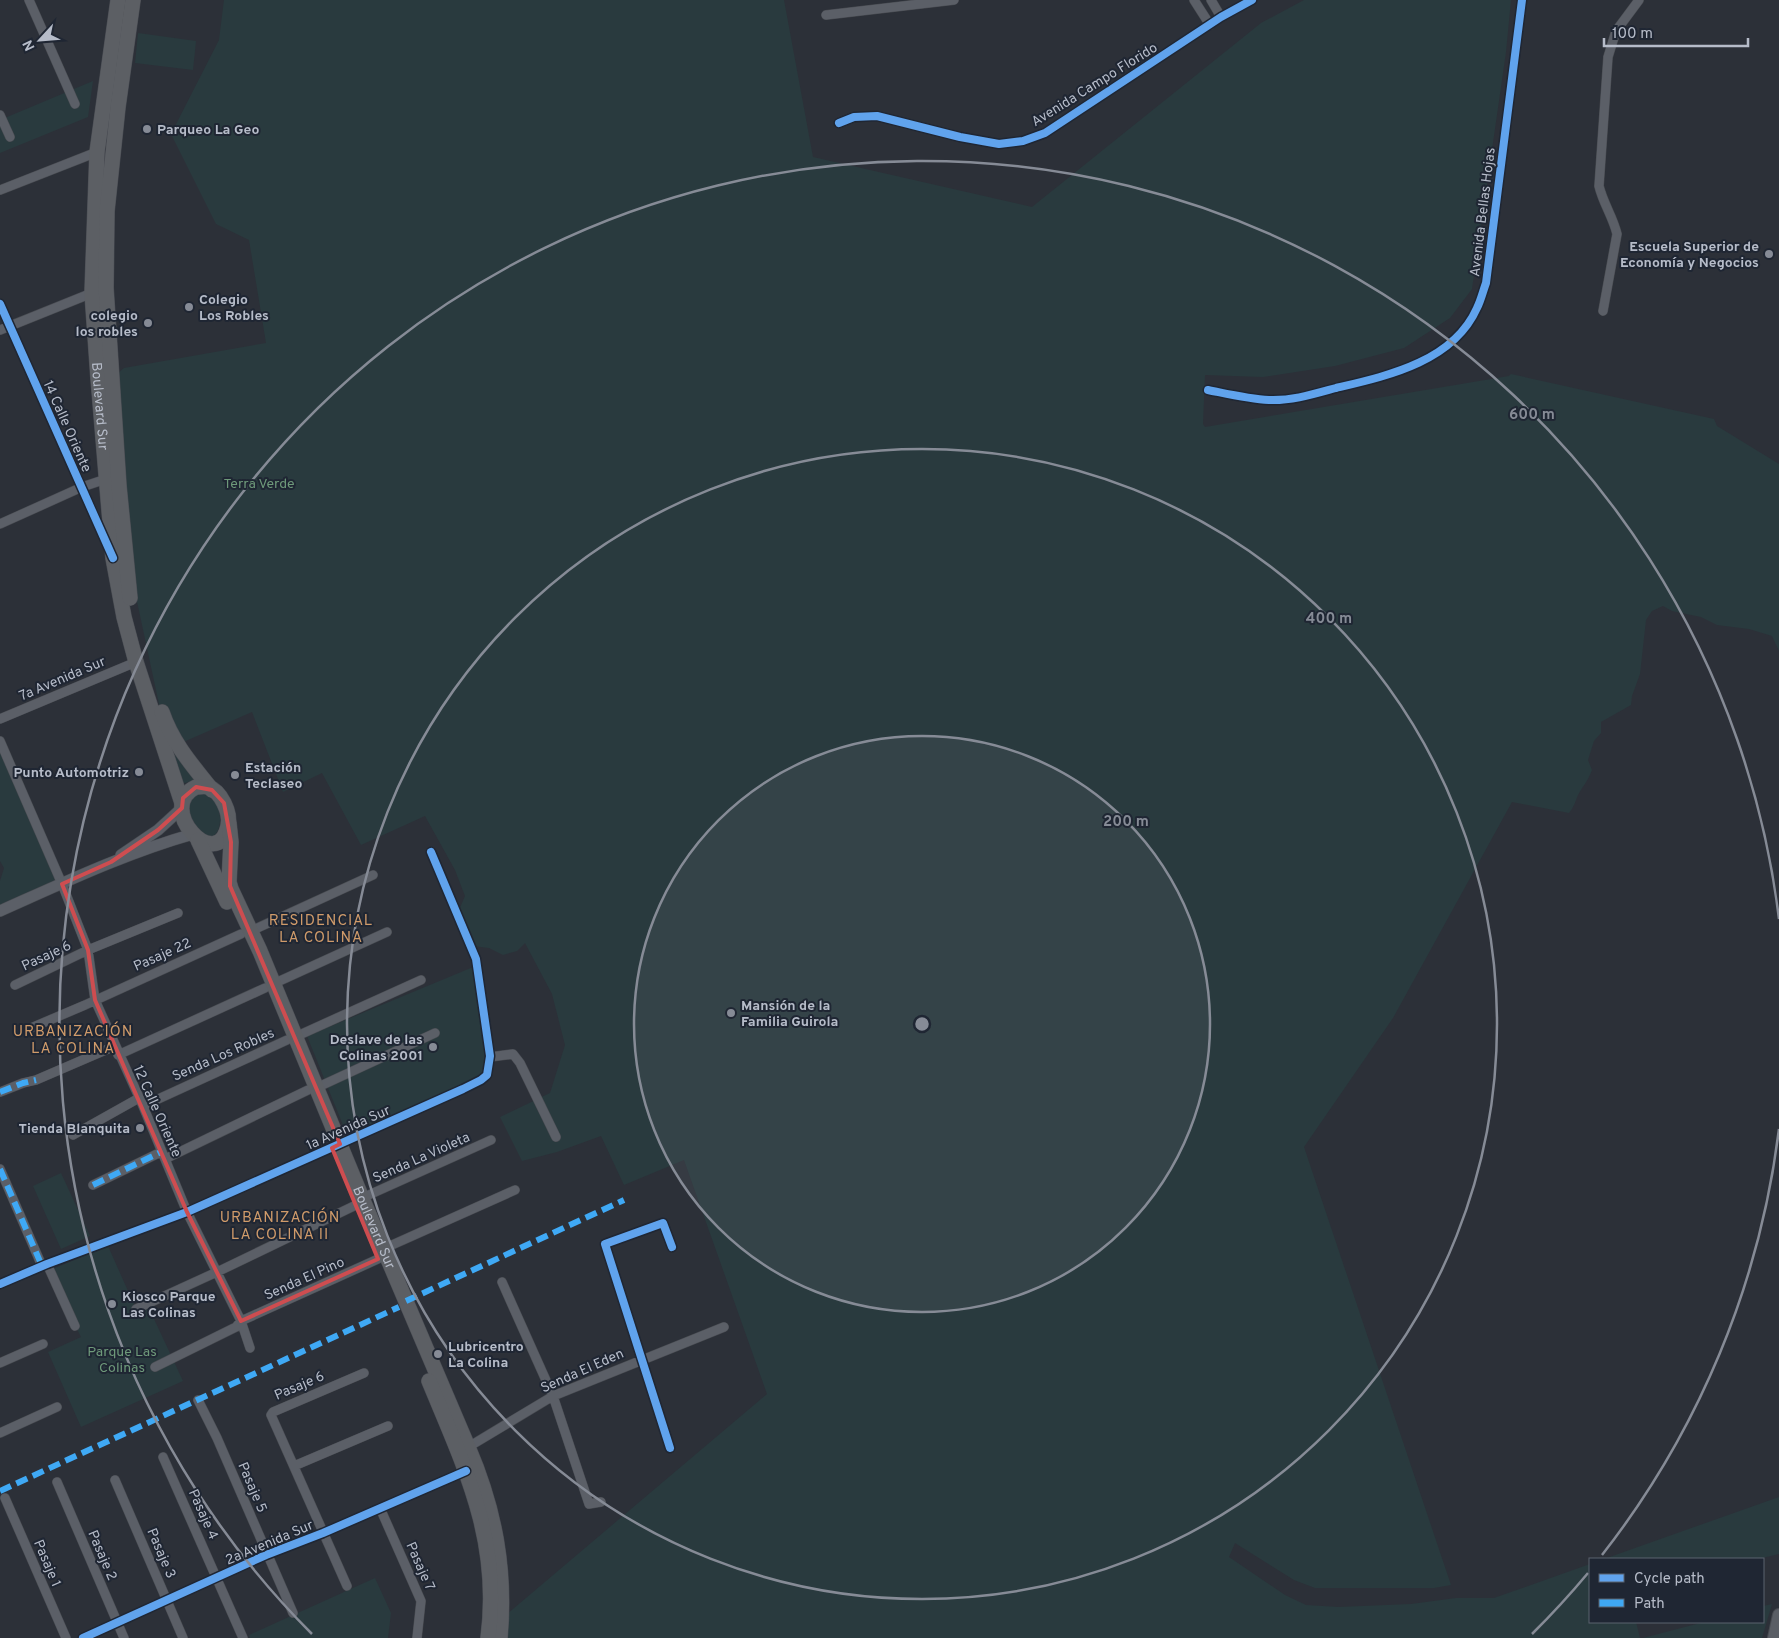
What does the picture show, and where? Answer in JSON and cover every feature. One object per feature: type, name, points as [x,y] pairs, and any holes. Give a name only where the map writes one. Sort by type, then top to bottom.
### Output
[{"type":"highway","name":"Boulevard Sur","points":[[118,0],[97,152],[92,293],[106,479],[113,558],[124,616],[136,662],[182,806]]},
{"type":"highway","name":"Boulevard Sur","points":[[133,0],[118,107],[108,202],[106,288],[128,584],[144,657],[166,725],[177,746],[212,790]]},
{"type":"highway","points":[[196,787],[207,787],[212,790],[224,803],[229,823],[224,838],[218,842],[204,843],[187,826],[182,806],[186,793],[196,787]]},
{"type":"highway","name":"Boulevard Sur","points":[[229,823],[231,842],[230,886],[246,932],[464,1450],[484,1488],[497,1539],[502,1581],[500,1638]]},
{"type":"highway","name":"Boulevard Sur","points":[[196,837],[246,932]]},
{"type":"highway","name":"Boulevard Sur","points":[[464,1450],[466,1471],[478,1504],[487,1549],[490,1584],[488,1638]]},
{"type":"main road","points":[[1774,1638],[1779,1615]]},
{"type":"street","points":[[29,0],[75,104]]},
{"type":"street","points":[[826,15],[954,0]]},
{"type":"street","points":[[1194,0],[1210,25],[1252,0]]},
{"type":"street","points":[[1211,0],[1221,17]]},
{"type":"street","name":"Avenida Bellas Hojas","points":[[1208,390],[1268,400],[1289,400],[1393,374],[1419,363],[1445,347],[1463,330],[1477,310],[1486,283],[1522,0]]},
{"type":"street","points":[[1603,311],[1617,234],[1602,200],[1599,186],[1608,57],[1616,31],[1639,0]]},
{"type":"street","name":"Avenida Campo Florido","points":[[839,123],[854,117],[877,116],[979,141],[999,144],[1023,141],[1045,133],[1210,25]]},
{"type":"street","points":[[0,115],[10,137]]},
{"type":"street","points":[[0,190],[97,152]]},
{"type":"street","points":[[0,330],[92,293]]},
{"type":"street","name":"14 Calle Oriente","points":[[0,304],[113,558]]},
{"type":"street","points":[[0,524],[82,487],[106,479]]},
{"type":"street","name":"7a Avenida Sur","points":[[0,719],[136,662]]},
{"type":"street","name":"12 Calle Oriente","points":[[0,742],[62,884],[88,950],[95,1000],[141,1102],[187,1212],[241,1321],[250,1348]]},
{"type":"street","points":[[111,862],[158,830],[182,806]]},
{"type":"street","points":[[0,911],[111,862],[165,842],[196,837]]},
{"type":"street","name":"1a Avenida Sur","points":[[0,1284],[44,1265],[187,1212],[481,1080],[487,1075],[490,1057],[476,959],[431,852]]},
{"type":"street","name":"Pasaje 22","points":[[95,1000],[373,875]]},
{"type":"street","name":"Pasaje 6","points":[[15,985],[88,950],[178,913]]},
{"type":"street","points":[[0,1092],[117,1051],[269,986],[387,932]]},
{"type":"street","name":"Senda Los Robles","points":[[73,1135],[141,1102],[421,980]]},
{"type":"street","points":[[31,1028],[95,1000]]},
{"type":"street","points":[[92,1185],[163,1156],[435,1033]]},
{"type":"street","points":[[490,1057],[513,1054],[520,1063],[556,1137]]},
{"type":"street","name":"Senda La Violeta","points":[[136,1309],[491,1140]]},
{"type":"street","points":[[0,1169],[44,1265],[75,1326]]},
{"type":"street","name":"Senda El Pino","points":[[155,1367],[236,1328],[241,1321],[515,1190]]},
{"type":"street","points":[[670,1448],[605,1244],[663,1223],[672,1247]]},
{"type":"street","points":[[502,1282],[553,1396],[589,1504],[601,1502]]},
{"type":"street","name":"Senda El Eden","points":[[464,1450],[553,1396],[642,1358],[724,1327]]},
{"type":"street","points":[[0,1363],[42,1344]]},
{"type":"street","name":"Pasaje 6","points":[[347,1586],[322,1533],[271,1413],[364,1373]]},
{"type":"street","name":"Pasaje 5","points":[[198,1400],[217,1438],[292,1614]]},
{"type":"street","points":[[0,1433],[57,1407]]},
{"type":"street","points":[[294,1466],[388,1426]]},
{"type":"street","name":"Pasaje 4","points":[[163,1457],[243,1638]]},
{"type":"street","name":"2a Avenida Sur","points":[[82,1638],[266,1555],[466,1471]]},
{"type":"street","name":"Pasaje 3","points":[[115,1480],[184,1638]]},
{"type":"street","name":"Pasaje 2","points":[[58,1482],[124,1638]]},
{"type":"street","name":"Pasaje 1","points":[[5,1498],[66,1638]]},
{"type":"street","name":"Pasaje 7","points":[[380,1508],[421,1601],[417,1638]]},
{"type":"highlighted area","points":[[196,787],[212,790],[224,803],[231,842],[230,886],[340,1144],[332,1148],[378,1259],[241,1321],[187,1212],[95,1000],[88,950],[62,884],[111,862],[158,830],[182,808],[183,798]]},
{"type":"green space","name":"Terra Verde","points":[[224,0],[784,0],[813,157],[1032,207],[1261,23],[1304,0],[1511,0],[1506,52],[1472,289],[1450,318],[1404,348],[1335,366],[1263,377],[1205,375],[1203,424],[1205,427],[1509,376],[1511,374],[1714,419],[1717,426],[1779,464],[1779,651],[1772,636],[1749,629],[1717,625],[1701,617],[1672,611],[1663,606],[1652,611],[1646,620],[1640,674],[1632,696],[1631,705],[1601,722],[1601,733],[1594,741],[1588,760],[1592,770],[1571,811],[1569,813],[1512,802],[1393,1018],[1304,1147],[1451,1585],[1434,1588],[1315,1588],[1294,1580],[1235,1543],[1229,1557],[1285,1595],[1306,1605],[1339,1607],[1411,1604],[1456,1598],[1494,1598],[1589,1564],[1589,1623],[1636,1623],[1640,1638],[505,1638],[507,1614],[767,1394],[684,1160],[624,1185],[601,1136],[557,1152],[522,1161],[500,1117],[550,1093],[565,1045],[552,994],[525,943],[517,951],[503,955],[489,948],[473,946],[459,910],[465,896],[455,870],[425,816],[361,845],[322,773],[283,792],[252,712],[172,747],[194,780],[185,783],[181,782],[165,732],[133,583],[118,373],[124,368],[266,343],[249,240],[216,224],[171,134],[219,40]]},
{"type":"green space","points":[[138,33],[196,41],[193,70],[135,63]]},
{"type":"green space","points":[[93,81],[88,117],[0,153],[0,120]]},
{"type":"green space","points":[[0,751],[58,881],[0,907],[0,881],[4,868],[0,861]]},
{"type":"green space","points":[[194,794],[206,794],[214,799],[218,808],[219,827],[216,834],[210,837],[203,834],[190,816],[190,801]]},
{"type":"green space","points":[[478,965],[490,1065],[478,1082],[349,1140],[307,1036]]},
{"type":"green space","points":[[61,1173],[90,1236],[61,1249],[33,1186]]},
{"type":"green space","name":"Parque Las Colinas","points":[[108,1246],[136,1309],[147,1304],[183,1381],[81,1427],[48,1352],[81,1337],[48,1271]]},
{"type":"green space","points":[[1779,1497],[1779,1554],[1762,1558],[1607,1558]]},
{"type":"green space","points":[[375,1578],[391,1613],[388,1638],[250,1638],[249,1635]]},
{"type":"green space","points":[[1772,1604],[1762,1638],[1643,1638],[1700,1623],[1764,1623],[1764,1606]]},
{"type":"marked path","points":[[0,1092],[36,1080]]},
{"type":"marked path","points":[[93,1185],[161,1152]]},
{"type":"marked path","points":[[0,1169],[42,1266]]},
{"type":"marked path","points":[[406,1301],[624,1200]]},
{"type":"marked path","points":[[0,1491],[399,1307]]},
{"type":"cycle path","points":[[839,123],[854,117],[877,116],[960,137],[999,144],[1023,141],[1045,133],[1221,17],[1252,0]]},
{"type":"cycle path","points":[[1208,390],[1269,400],[1311,395],[1397,372],[1417,364],[1452,342],[1466,326],[1478,305],[1486,283],[1522,0]]},
{"type":"cycle path","points":[[0,304],[113,558]]},
{"type":"cycle path","points":[[0,1284],[47,1264],[187,1212],[463,1089],[487,1075],[490,1056],[476,959],[431,852]]},
{"type":"cycle path","points":[[670,1448],[605,1244],[663,1223],[672,1247]]},
{"type":"cycle path","points":[[83,1638],[266,1555],[323,1533],[466,1471]]},
{"type":"place","name":"Parqueo La Geo","points":[[147,129]]},
{"type":"place","name":"Escuela Superior de Economía y Negocios","points":[[1769,254]]},
{"type":"place","name":"Colegio Los Robles","points":[[189,307]]},
{"type":"place","name":"colegio los robles","points":[[148,323]]},
{"type":"place","name":"Punto Automotriz","points":[[139,772]]},
{"type":"place","name":"Estación Teclaseo","points":[[235,775]]},
{"type":"place","name":"Mansión de la Familia Guirola","points":[[731,1013]]},
{"type":"place","name":"Deslave de las Colinas 2001","points":[[433,1047]]},
{"type":"place","name":"Tienda Blanquita","points":[[140,1128]]},
{"type":"place","name":"Kiosco Parque Las Colinas","points":[[112,1304]]},
{"type":"place","name":"Lubricentro La Colina","points":[[438,1354]]},
{"type":"district","name":"RESIDENCIAL LA COLINA","points":[[321,928]]},
{"type":"district","name":"URBANIZACIÓN LA COLINA","points":[[73,1040]]},
{"type":"district","name":"URBANIZACIÓN LA COLINA II","points":[[280,1226]]}]
